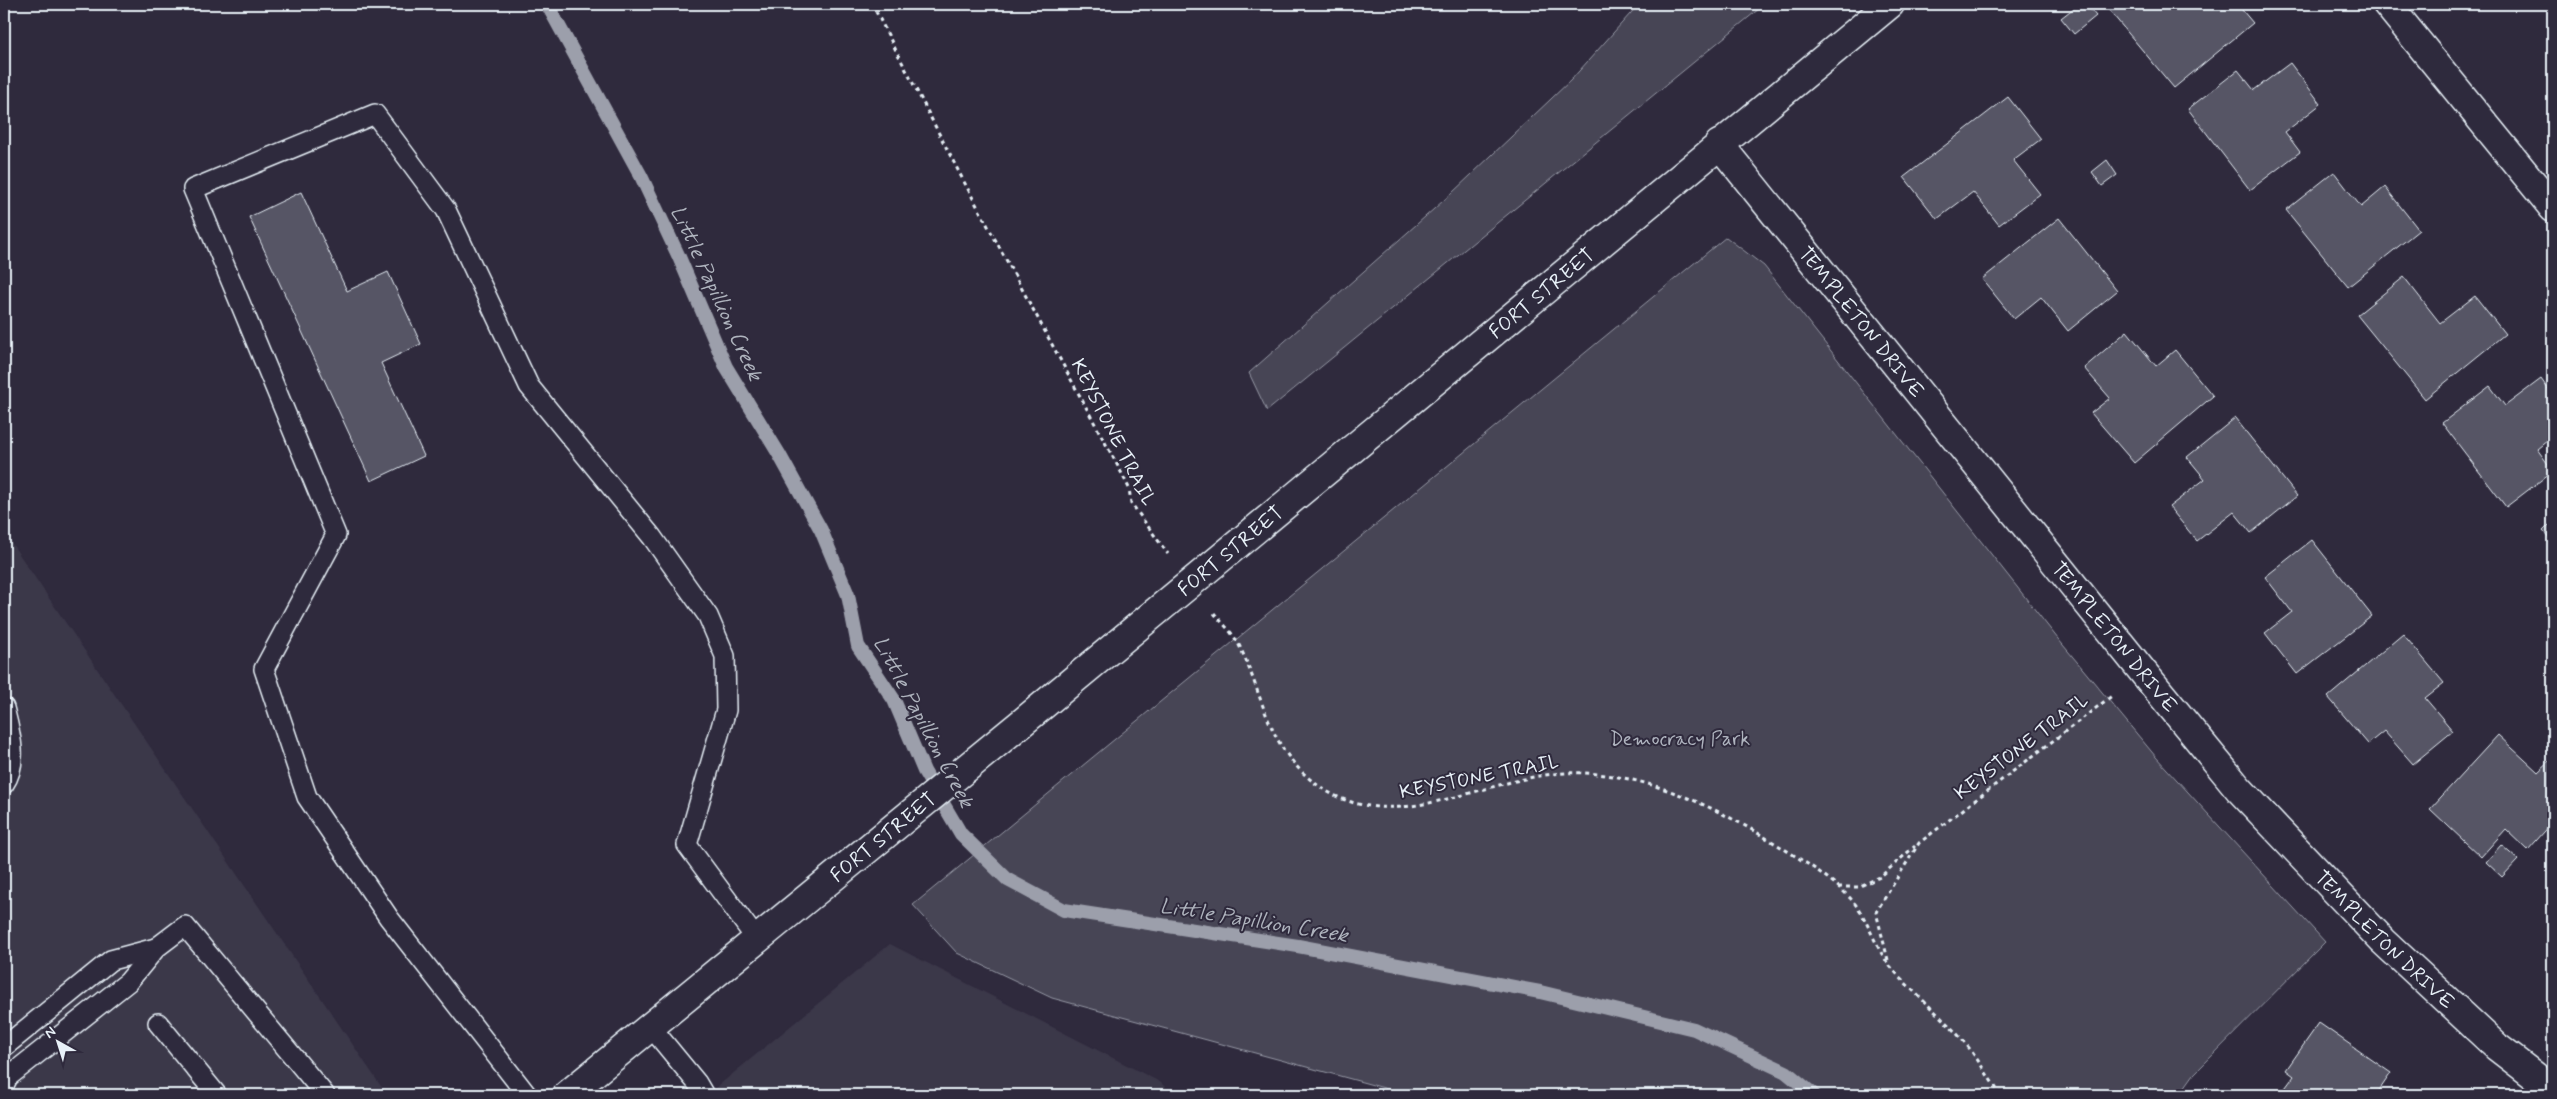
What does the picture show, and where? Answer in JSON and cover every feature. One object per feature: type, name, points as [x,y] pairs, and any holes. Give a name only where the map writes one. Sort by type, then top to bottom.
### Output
[{"type":"main road","name":"FORT STREET","points":[[567,1095],[1024,721],[1890,4]]},
{"type":"main road","points":[[2387,4],[2553,208]]},
{"type":"main road","name":"TEMPLETON DRIVE","points":[[1719,144],[2142,672],[2239,789],[2383,941],[2497,1046],[2538,1088]]},
{"type":"lane","points":[[527,1095],[389,918],[306,797],[264,669],[336,535],[193,189],[375,114],[446,210],[529,386],[652,537],[708,616],[724,656],[726,710],[687,845],[757,940]]},
{"type":"lane","points":[[4,708],[13,743],[8,778],[4,784]]},
{"type":"lane","points":[[4,1085],[8,1077],[128,982],[156,948],[185,926],[325,1095]]},
{"type":"lane","points":[[4,1047],[111,960],[156,948]]},
{"type":"lane","points":[[158,1023],[217,1095]]},
{"type":"lane","points":[[652,1026],[697,1083],[704,1095]]},
{"type":"path","name":"KEYSTONE TRAIL","points":[[872,4],[962,178],[1121,472],[1129,488],[1131,503],[1190,583],[1238,643],[1278,744],[1311,780],[1351,804],[1382,808],[1407,807],[1536,776],[1582,772],[1621,777],[1694,799],[1739,821],[1824,874],[1853,902],[1889,965],[1961,1038],[2001,1095]]},
{"type":"path","name":"KEYSTONE TRAIL","points":[[1837,887],[1858,888],[1880,877],[1918,844],[2142,672]]},
{"type":"path","name":"KEYSTONE TRAIL","points":[[1889,965],[1876,912],[1918,844]]},
{"type":"shaded area","points":[[4,532],[387,1095],[4,1095]]},
{"type":"shaded area","points":[[890,944],[1160,1082],[1173,1095],[707,1095]]},
{"type":"green space","points":[[1639,4],[1765,4],[1267,411],[1249,373],[1452,193],[1571,80]]},
{"type":"green space","name":"Democracy Park","points":[[1726,237],[1764,266],[2058,639],[2156,757],[2325,942],[2194,1074],[2179,1095],[1410,1095],[1052,998],[957,953],[913,905]]},
{"type":"building","points":[[2079,4],[2086,4],[2096,16],[2074,34],[2061,18]]},
{"type":"building","points":[[2114,4],[2186,4],[2191,9],[2198,4],[2237,4],[2253,23],[2174,88],[2108,9]]},
{"type":"building","points":[[2290,63],[2321,104],[2285,132],[2300,152],[2250,190],[2188,109],[2238,70],[2254,90]]},
{"type":"building","points":[[2008,97],[2041,139],[2013,160],[2040,194],[1999,225],[1973,192],[1937,219],[1904,177]]},
{"type":"building","points":[[2107,160],[2117,175],[2102,186],[2092,172]]},
{"type":"building","points":[[2334,172],[2361,207],[2385,187],[2419,230],[2348,287],[2286,210]]},
{"type":"building","points":[[301,192],[347,291],[388,272],[421,344],[381,363],[424,456],[371,481],[249,217]]},
{"type":"building","points":[[2059,218],[2117,291],[2068,331],[2041,297],[2014,319],[1982,279]]},
{"type":"building","points":[[2404,277],[2440,323],[2475,296],[2505,334],[2425,399],[2357,315]]},
{"type":"building","points":[[2127,331],[2156,366],[2175,350],[2213,396],[2134,463],[2091,413],[2110,398],[2084,368]]},
{"type":"building","points":[[2541,379],[2553,396],[2553,436],[2537,449],[2553,471],[2506,507],[2442,423],[2490,386],[2505,406]]},
{"type":"building","points":[[2235,418],[2297,496],[2251,533],[2234,512],[2197,541],[2169,507],[2205,479],[2187,457]]},
{"type":"building","points":[[2553,521],[2553,542],[2543,531]]},
{"type":"building","points":[[2312,540],[2372,616],[2297,674],[2265,633],[2292,612],[2265,577]]},
{"type":"building","points":[[2403,634],[2444,683],[2425,698],[2453,731],[2413,764],[2384,731],[2368,744],[2328,697]]},
{"type":"building","points":[[2498,735],[2538,772],[2553,758],[2553,822],[2528,850],[2506,829],[2481,857],[2430,809]]},
{"type":"building","points":[[2501,845],[2518,860],[2502,877],[2486,862]]},
{"type":"building","points":[[2319,1023],[2391,1073],[2376,1095],[2280,1095],[2294,1076],[2286,1070]]},
{"type":"waterway","name":"Little Papillion Creek","points":[[547,4],[641,176],[679,257],[726,367],[779,454],[821,530],[848,595],[858,646],[894,700],[924,771],[961,834],[1008,880],[1064,910],[1298,946],[1540,992],[1694,1029],[1786,1072],[1814,1095]]}]
